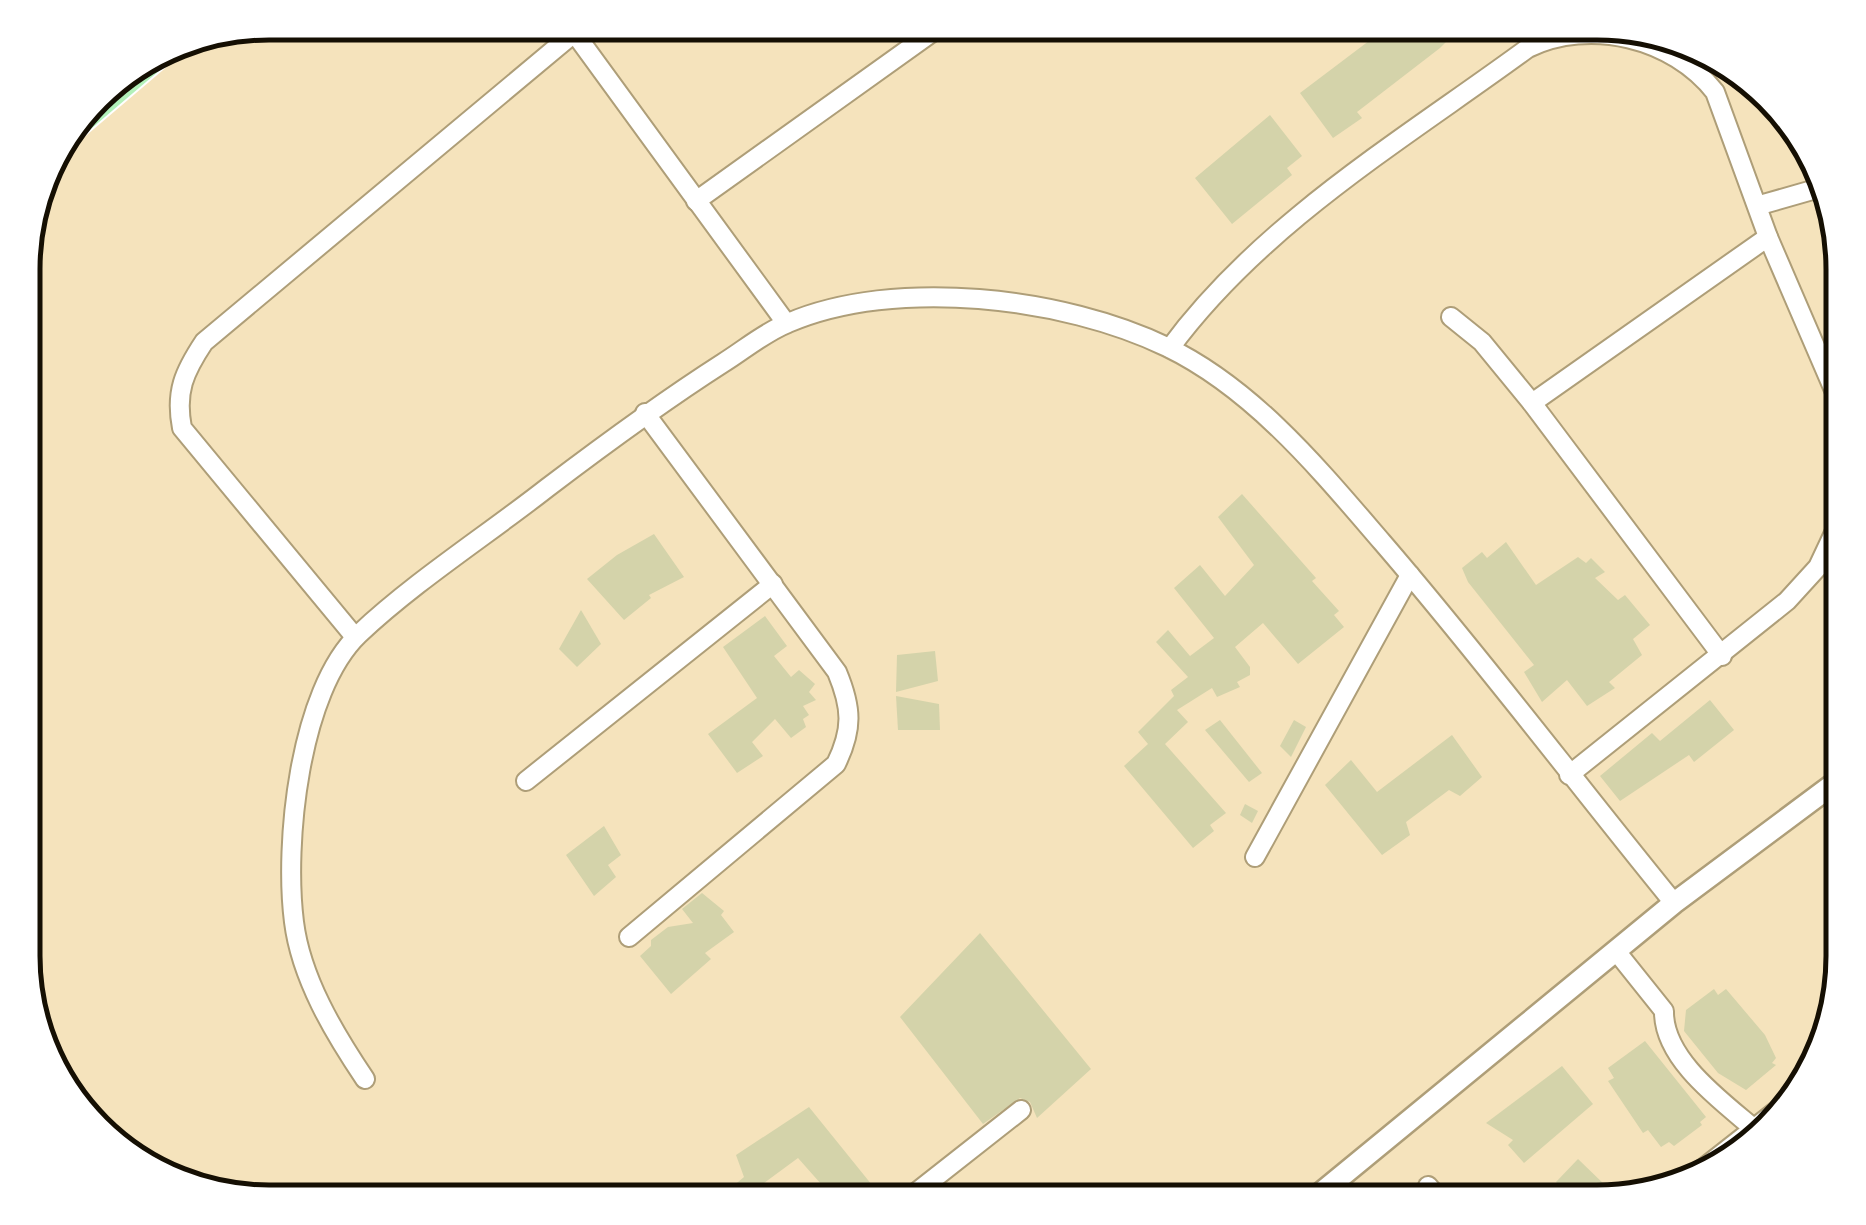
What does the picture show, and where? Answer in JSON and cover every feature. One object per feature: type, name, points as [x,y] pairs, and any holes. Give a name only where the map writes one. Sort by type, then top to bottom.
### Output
[{"type":"street","points":[[356,637],[182,428],[176,402],[183,375],[204,342],[564,40]]},
{"type":"street","points":[[589,40],[696,200],[786,323]]},
{"type":"street","points":[[696,200],[920,40]]},
{"type":"street","points":[[1170,348],[1208,296],[1282,230],[1544,40]]},
{"type":"street","points":[[1642,44],[1701,74],[1715,92],[1760,205],[1768,237],[1826,372]]},
{"type":"street","points":[[1760,205],[1812,190]]},
{"type":"street","points":[[1532,403],[1768,237]]},
{"type":"street","points":[[364,1079],[336,1035],[309,975],[294,924],[295,804],[305,741],[323,692],[356,637],[645,413],[786,323],[846,306],[937,297],[1083,317],[1170,348],[1228,384],[1299,448],[1466,638],[1674,903]]},
{"type":"street","points":[[1451,317],[1482,342],[1532,403],[1722,656]]},
{"type":"street","points":[[629,936],[836,764],[849,737],[851,707],[837,672],[645,413]]},
{"type":"street","points":[[1570,775],[1787,601],[1818,567],[1826,550]]},
{"type":"street","points":[[1255,857],[1410,574]]},
{"type":"street","points":[[526,781],[773,584]]},
{"type":"street","points":[[1331,1185],[1674,903],[1826,790]]},
{"type":"street","points":[[1616,951],[1664,1012],[1664,1030],[1686,1062],[1732,1113],[1750,1126]]},
{"type":"street","points":[[926,1185],[1021,1110]]},
{"type":"building","points":[[1370,40],[1448,40],[1357,112],[1362,118],[1333,138],[1300,93]]},
{"type":"building","points":[[1270,115],[1302,156],[1287,168],[1292,175],[1232,224],[1195,178]]},
{"type":"building","points":[[1242,494],[1316,578],[1312,581],[1339,611],[1334,615],[1344,627],[1298,664],[1263,623],[1235,647],[1250,667],[1250,675],[1237,682],[1240,687],[1217,697],[1212,688],[1177,710],[1188,722],[1165,744],[1226,813],[1210,825],[1214,831],[1193,848],[1124,766],[1148,744],[1138,732],[1174,696],[1171,690],[1188,677],[1156,642],[1168,630],[1190,656],[1214,638],[1174,588],[1200,565],[1225,596],[1254,565],[1218,517]]},
{"type":"building","points":[[654,534],[684,577],[649,595],[651,598],[624,620],[587,579],[617,555]]},
{"type":"building","points":[[1506,542],[1536,585],[1578,557],[1586,563],[1591,558],[1605,572],[1595,578],[1618,600],[1625,595],[1650,625],[1633,639],[1642,655],[1609,682],[1615,688],[1587,706],[1567,680],[1542,702],[1524,672],[1534,665],[1468,582],[1462,568],[1482,552],[1487,558]]},
{"type":"building","points":[[581,610],[601,644],[577,667],[559,649]]},
{"type":"building","points":[[765,616],[787,646],[774,656],[791,677],[799,670],[815,684],[809,692],[816,700],[803,706],[809,715],[803,719],[806,727],[791,738],[775,719],[752,742],[763,756],[737,773],[708,734],[757,698],[723,647]]},
{"type":"building","points":[[935,651],[938,681],[896,692],[897,655]]},
{"type":"building","points":[[896,696],[939,704],[940,730],[898,730]]},
{"type":"building","points":[[1710,700],[1734,730],[1694,762],[1689,755],[1620,801],[1600,776],[1652,733],[1660,741]]},
{"type":"building","points":[[1220,720],[1262,773],[1249,782],[1205,730]]},
{"type":"building","points":[[1294,720],[1306,727],[1291,757],[1280,746]]},
{"type":"building","points":[[1452,735],[1482,777],[1460,796],[1449,790],[1406,822],[1410,835],[1382,855],[1325,785],[1351,760],[1377,792]]},
{"type":"building","points":[[1245,804],[1258,811],[1252,823],[1240,815]]},
{"type":"building","points":[[604,826],[621,855],[608,865],[616,877],[594,896],[566,855]]},
{"type":"building","points":[[702,893],[724,911],[721,915],[734,932],[705,953],[711,959],[671,994],[640,956],[651,946],[651,940],[668,927],[693,923],[682,909]]},
{"type":"building","points":[[980,933],[1091,1069],[1037,1118],[1030,1102],[1020,1098],[983,1124],[900,1017]]},
{"type":"building","points":[[1714,989],[1718,995],[1726,989],[1765,1035],[1776,1058],[1772,1063],[1776,1065],[1746,1090],[1718,1073],[1684,1031],[1686,1010]]},
{"type":"building","points":[[1645,1041],[1706,1117],[1700,1122],[1702,1125],[1674,1146],[1669,1142],[1661,1147],[1648,1130],[1643,1133],[1608,1081],[1614,1078],[1608,1068]]},
{"type":"building","points":[[1562,1066],[1593,1104],[1524,1163],[1508,1145],[1513,1140],[1486,1123]]},
{"type":"building","points":[[809,1107],[872,1185],[822,1185],[798,1158],[761,1185],[734,1185],[744,1177],[736,1155]]},
{"type":"building","points":[[1578,1159],[1605,1185],[1559,1185],[1556,1182]]}]
